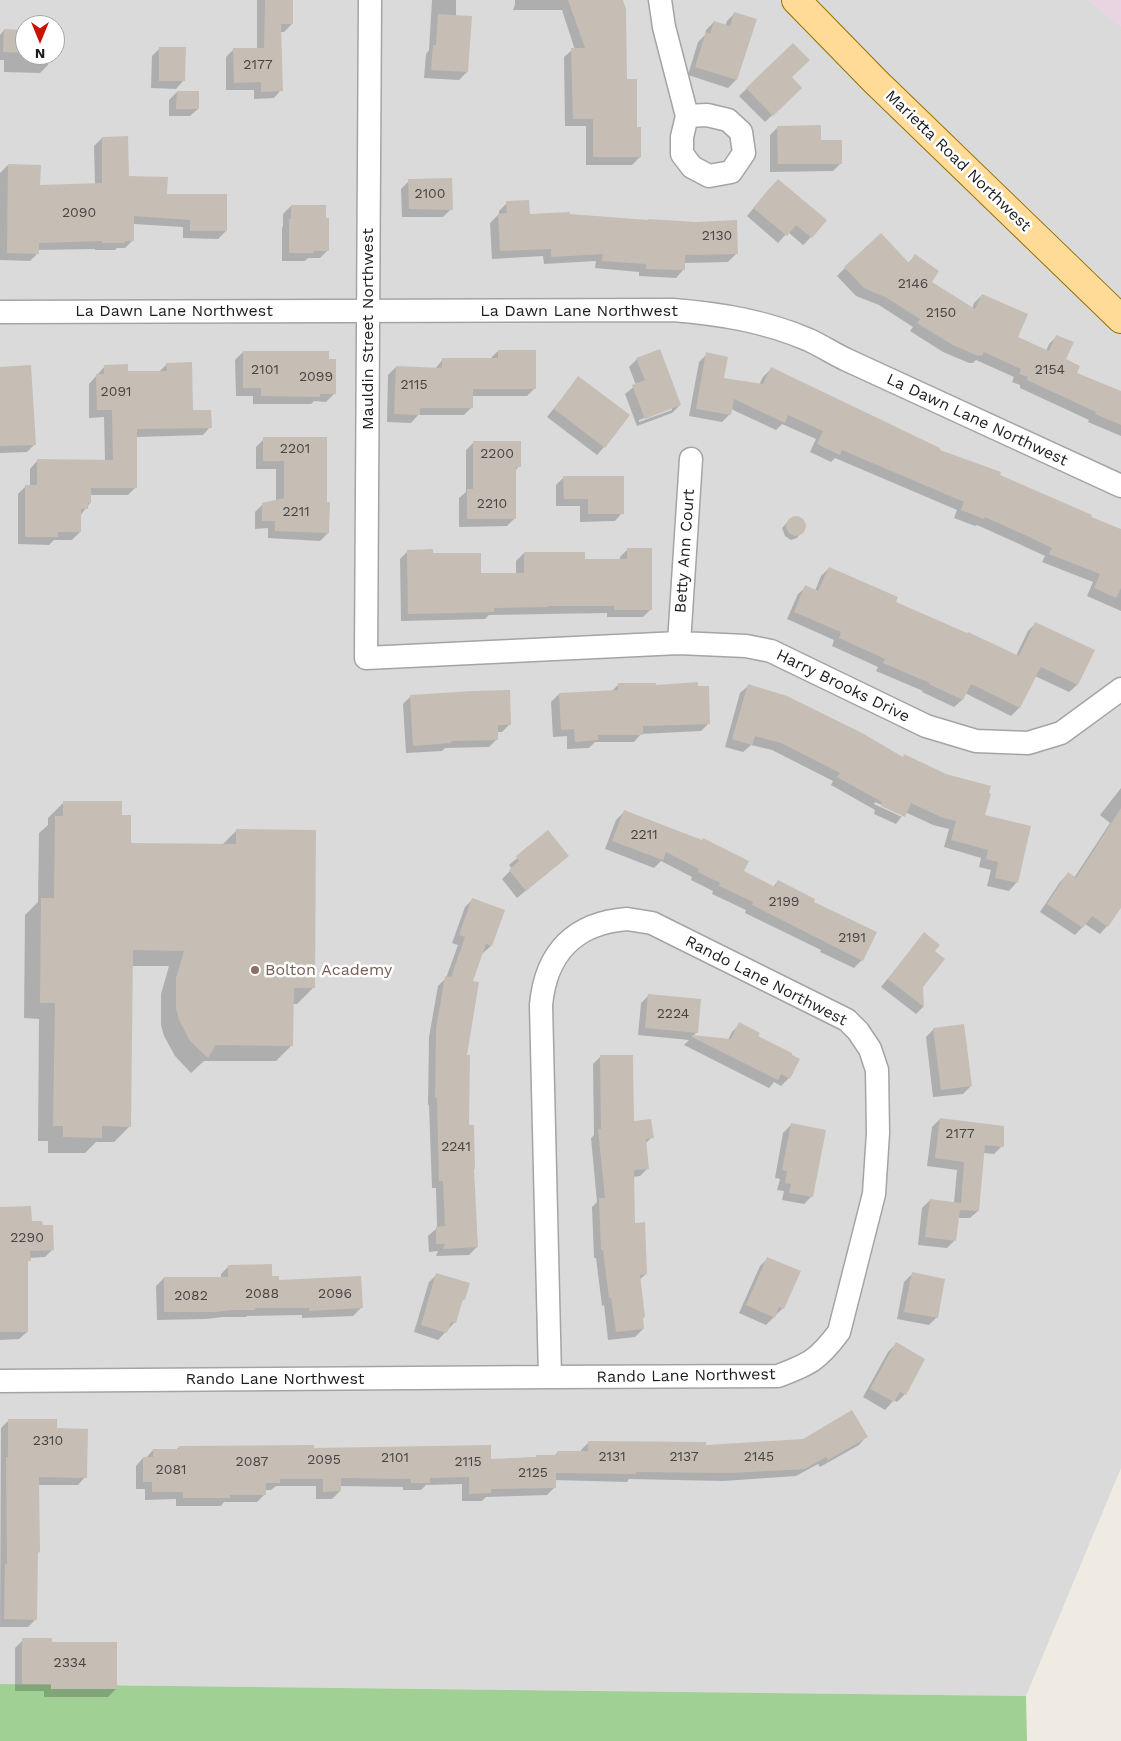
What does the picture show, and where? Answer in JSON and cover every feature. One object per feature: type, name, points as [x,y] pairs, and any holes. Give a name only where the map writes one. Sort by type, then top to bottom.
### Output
[{"type":"main road","name":"Marietta Road Northwest","points":[[796,0],[875,81],[1121,319]]},
{"type":"street","name":"Mauldin Street Northwest","points":[[366,658],[370,0]]},
{"type":"street","points":[[660,0],[664,27],[687,116]]},
{"type":"street","name":"La Dawn Lane Northwest","points":[[0,312],[674,310],[716,313],[763,324],[809,340],[847,360],[1121,486]]},
{"type":"street","name":"Betty Ann Court","points":[[679,643],[692,459]]},
{"type":"street","name":"Harry Brooks Drive","points":[[366,658],[679,643],[746,646],[771,651],[926,726],[976,741],[1028,743],[1061,733],[1121,689]]},
{"type":"street","name":"Rando Lane Northwest","points":[[0,1381],[778,1376],[808,1364],[825,1350],[839,1332],[874,1194],[878,1133],[877,1070],[870,1050],[858,1031],[847,1020],[643,920],[610,920],[578,933],[555,957],[543,987],[541,1005],[550,1377]]},
{"type":"shaded area","points":[[0,0],[1089,0],[1121,26],[1121,1468],[1026,1696],[0,1684]]},
{"type":"shaded area","points":[[1089,0],[1121,0],[1121,26]]},
{"type":"green space","points":[[0,1684],[1026,1696],[1027,1741],[0,1741]]},
{"type":"building","points":[[265,0],[293,0],[293,24],[281,24],[283,91],[261,92],[261,82],[234,83],[233,48],[264,48]]},
{"type":"building","points":[[568,0],[623,0],[626,9],[627,79],[637,79],[637,127],[641,127],[641,157],[593,157],[593,119],[573,119],[571,48],[585,48]]},
{"type":"building","points":[[734,12],[757,19],[737,80],[695,67],[706,32],[710,34],[714,21],[730,26]]},
{"type":"building","points":[[438,14],[472,16],[468,72],[431,70],[433,45],[436,45]]},
{"type":"building","points":[[4,29],[15,30],[15,53],[3,52]]},
{"type":"building","points":[[793,43],[810,60],[792,77],[802,88],[773,116],[746,88]]},
{"type":"building","points":[[159,47],[186,47],[185,81],[159,81]]},
{"type":"building","points":[[177,91],[199,91],[199,109],[176,109]]},
{"type":"building","points":[[821,125],[821,140],[842,140],[842,164],[778,164],[777,126]]},
{"type":"building","points":[[128,136],[129,176],[168,177],[167,194],[227,194],[227,231],[190,231],[190,220],[134,216],[134,241],[125,241],[125,243],[102,243],[102,241],[39,243],[39,254],[7,253],[8,164],[41,165],[40,185],[102,183],[102,137]]},
{"type":"building","points":[[452,178],[453,210],[409,209],[408,179]]},
{"type":"building","points":[[778,179],[827,220],[812,238],[796,225],[787,236],[753,208]]},
{"type":"building","points":[[529,200],[530,214],[570,212],[570,214],[696,222],[737,220],[738,254],[685,255],[685,270],[646,269],[646,264],[602,261],[603,254],[551,257],[551,249],[500,251],[498,214],[507,213],[506,201]]},
{"type":"building","points":[[291,205],[326,205],[326,218],[329,218],[329,251],[289,253]]},
{"type":"building","points":[[881,233],[909,263],[915,254],[939,271],[932,282],[975,309],[982,294],[1028,314],[1018,337],[1049,351],[1056,335],[1074,342],[1066,359],[1080,366],[1077,373],[1121,391],[1121,425],[1027,380],[1028,377],[1019,374],[1021,369],[984,352],[982,356],[978,356],[951,344],[917,323],[920,319],[887,298],[864,288],[844,267]]},
{"type":"building","points":[[660,349],[681,405],[645,419],[632,385],[645,380],[636,358]]},
{"type":"building","points":[[498,350],[536,350],[536,389],[473,389],[473,408],[420,408],[420,415],[394,414],[396,366],[442,368],[442,358],[498,358]]},
{"type":"building","points":[[243,351],[329,351],[329,359],[336,359],[336,394],[320,394],[320,397],[261,396],[261,388],[243,388]]},
{"type":"building","points":[[706,352],[728,357],[724,378],[763,384],[771,367],[940,448],[940,450],[1001,472],[1000,475],[1121,529],[1121,588],[1116,598],[1094,588],[1100,574],[1049,554],[1052,548],[1025,535],[985,517],[984,519],[961,510],[964,502],[842,450],[840,455],[817,444],[823,431],[788,415],[785,423],[734,399],[731,415],[696,409]]},
{"type":"building","points":[[192,362],[193,410],[211,410],[212,428],[137,429],[137,488],[91,488],[91,503],[88,503],[88,509],[81,509],[81,532],[58,532],[58,537],[25,537],[25,485],[37,485],[37,459],[113,460],[112,410],[97,410],[96,374],[104,374],[104,365],[128,364],[128,371],[167,371],[166,363]]},
{"type":"building","points":[[31,365],[36,445],[0,446],[0,367]]},
{"type":"building","points":[[578,376],[630,415],[605,448],[554,409]]},
{"type":"building","points":[[263,437],[327,437],[327,502],[330,502],[329,533],[275,531],[275,521],[262,521],[262,503],[284,498],[284,461],[263,461]]},
{"type":"building","points":[[473,441],[521,441],[521,467],[516,467],[516,519],[467,519],[467,489],[473,489]]},
{"type":"building","points":[[563,476],[624,476],[624,514],[588,514],[588,499],[564,499]]},
{"type":"building","points":[[796,516],[803,519],[806,526],[803,533],[796,536],[789,533],[786,526],[789,519]]},
{"type":"building","points":[[627,548],[652,548],[652,610],[614,610],[614,606],[548,606],[494,608],[494,612],[408,614],[407,550],[433,549],[433,553],[481,553],[481,573],[524,573],[524,552],[585,552],[585,559],[627,559]]},
{"type":"building","points":[[829,567],[898,597],[896,602],[1019,656],[1035,622],[1095,650],[1078,685],[1041,667],[1020,708],[971,684],[963,700],[930,683],[883,663],[885,659],[839,638],[841,632],[794,612],[805,585],[818,591]]},
{"type":"building","points":[[698,682],[698,686],[709,686],[710,724],[643,726],[643,735],[598,735],[598,740],[575,742],[574,729],[561,730],[559,693],[618,690],[618,683],[656,683],[656,685]]},
{"type":"building","points":[[748,684],[787,696],[862,733],[903,757],[904,754],[946,774],[991,786],[989,793],[991,794],[985,815],[1031,826],[1018,883],[995,878],[998,862],[986,859],[988,850],[951,840],[956,821],[941,817],[911,803],[905,817],[881,806],[882,802],[837,777],[840,773],[781,743],[755,736],[752,745],[732,739]]},
{"type":"building","points":[[510,690],[511,725],[498,725],[498,740],[451,741],[451,743],[413,746],[410,695]]},
{"type":"building","name":"Bolton Academy","points":[[63,801],[122,801],[122,815],[131,815],[131,843],[236,844],[236,829],[316,830],[315,988],[294,988],[293,1046],[216,1045],[208,1058],[190,1041],[179,1020],[176,1008],[176,978],[184,951],[133,950],[131,1127],[102,1126],[102,1138],[63,1137],[63,1126],[53,1126],[55,1003],[40,1003],[41,898],[54,898],[55,816],[63,816]]},
{"type":"building","points":[[1121,808],[1121,908],[1108,927],[1092,916],[1083,928],[1047,904],[1068,872],[1076,878]]},
{"type":"building","points":[[624,810],[702,840],[703,838],[749,861],[744,871],[775,887],[778,880],[815,899],[814,902],[877,932],[863,961],[752,905],[753,902],[719,886],[720,883],[698,872],[699,869],[666,852],[663,860],[612,841]]},
{"type":"building","points":[[548,830],[569,856],[526,891],[509,870],[519,861],[516,856]]},
{"type":"building","points":[[472,898],[505,910],[492,946],[486,944],[473,981],[479,982],[467,1055],[470,1055],[469,1125],[474,1125],[478,1247],[443,1249],[445,1244],[436,1244],[436,1227],[445,1226],[443,1181],[439,1181],[437,1098],[435,1098],[436,1029],[445,976],[451,977],[465,937],[459,935]]},
{"type":"building","points":[[924,932],[940,945],[935,951],[945,959],[923,987],[924,1007],[888,979]]},
{"type":"building","points":[[648,994],[701,999],[698,1033],[645,1028]]},
{"type":"building","points":[[739,1022],[760,1033],[758,1036],[800,1059],[790,1079],[781,1074],[778,1080],[692,1037],[692,1035],[731,1039]]},
{"type":"building","points":[[964,1024],[972,1086],[941,1090],[933,1028]]},
{"type":"building","points":[[600,1055],[633,1055],[634,1121],[651,1119],[654,1138],[646,1139],[649,1169],[634,1170],[635,1223],[645,1222],[647,1274],[640,1275],[645,1317],[643,1318],[644,1329],[616,1332],[611,1298],[609,1298],[603,1250],[601,1250],[599,1198],[605,1198],[598,1129],[601,1129]]},
{"type":"building","points":[[940,1118],[1004,1126],[1004,1147],[985,1145],[979,1211],[960,1210],[956,1241],[925,1237],[930,1199],[961,1203],[964,1162],[935,1158]]},
{"type":"building","points":[[791,1123],[826,1130],[813,1197],[789,1193],[791,1184],[785,1183],[787,1171],[782,1170]]},
{"type":"building","points":[[31,1206],[32,1221],[42,1221],[43,1225],[53,1225],[54,1250],[30,1251],[31,1261],[28,1261],[28,1332],[0,1332],[0,1207]]},
{"type":"building","points":[[767,1257],[801,1271],[784,1309],[779,1307],[775,1318],[746,1305]]},
{"type":"building","points":[[272,1264],[272,1276],[279,1276],[279,1280],[361,1276],[363,1308],[309,1311],[309,1308],[255,1308],[255,1310],[215,1312],[164,1312],[164,1277],[228,1277],[228,1265]]},
{"type":"building","points":[[912,1272],[945,1279],[938,1318],[904,1312]]},
{"type":"building","points":[[436,1273],[470,1283],[456,1323],[451,1322],[447,1333],[421,1325]]},
{"type":"building","points":[[896,1342],[925,1359],[906,1395],[900,1392],[894,1402],[870,1389]]},
{"type":"building","points":[[852,1410],[868,1437],[828,1460],[826,1457],[805,1469],[732,1473],[556,1473],[556,1488],[491,1489],[491,1493],[469,1494],[469,1477],[430,1478],[430,1483],[411,1483],[411,1479],[341,1478],[341,1491],[323,1492],[323,1479],[280,1479],[280,1483],[266,1483],[266,1495],[230,1495],[230,1498],[183,1498],[183,1492],[152,1492],[152,1482],[143,1482],[143,1457],[153,1457],[153,1449],[179,1449],[179,1446],[314,1445],[314,1448],[491,1445],[491,1459],[536,1457],[536,1455],[557,1455],[557,1451],[588,1451],[588,1441],[706,1442],[706,1445],[803,1439]]},
{"type":"building","points":[[8,1419],[57,1419],[57,1428],[88,1429],[87,1478],[39,1477],[40,1552],[38,1552],[37,1620],[4,1619],[5,1564],[7,1564],[6,1457],[8,1457]]},
{"type":"building","points":[[22,1638],[52,1638],[52,1642],[117,1642],[117,1689],[51,1689],[51,1684],[22,1684]]},
{"type":"place","name":"Bolton Academy","points":[[255,970]]}]
